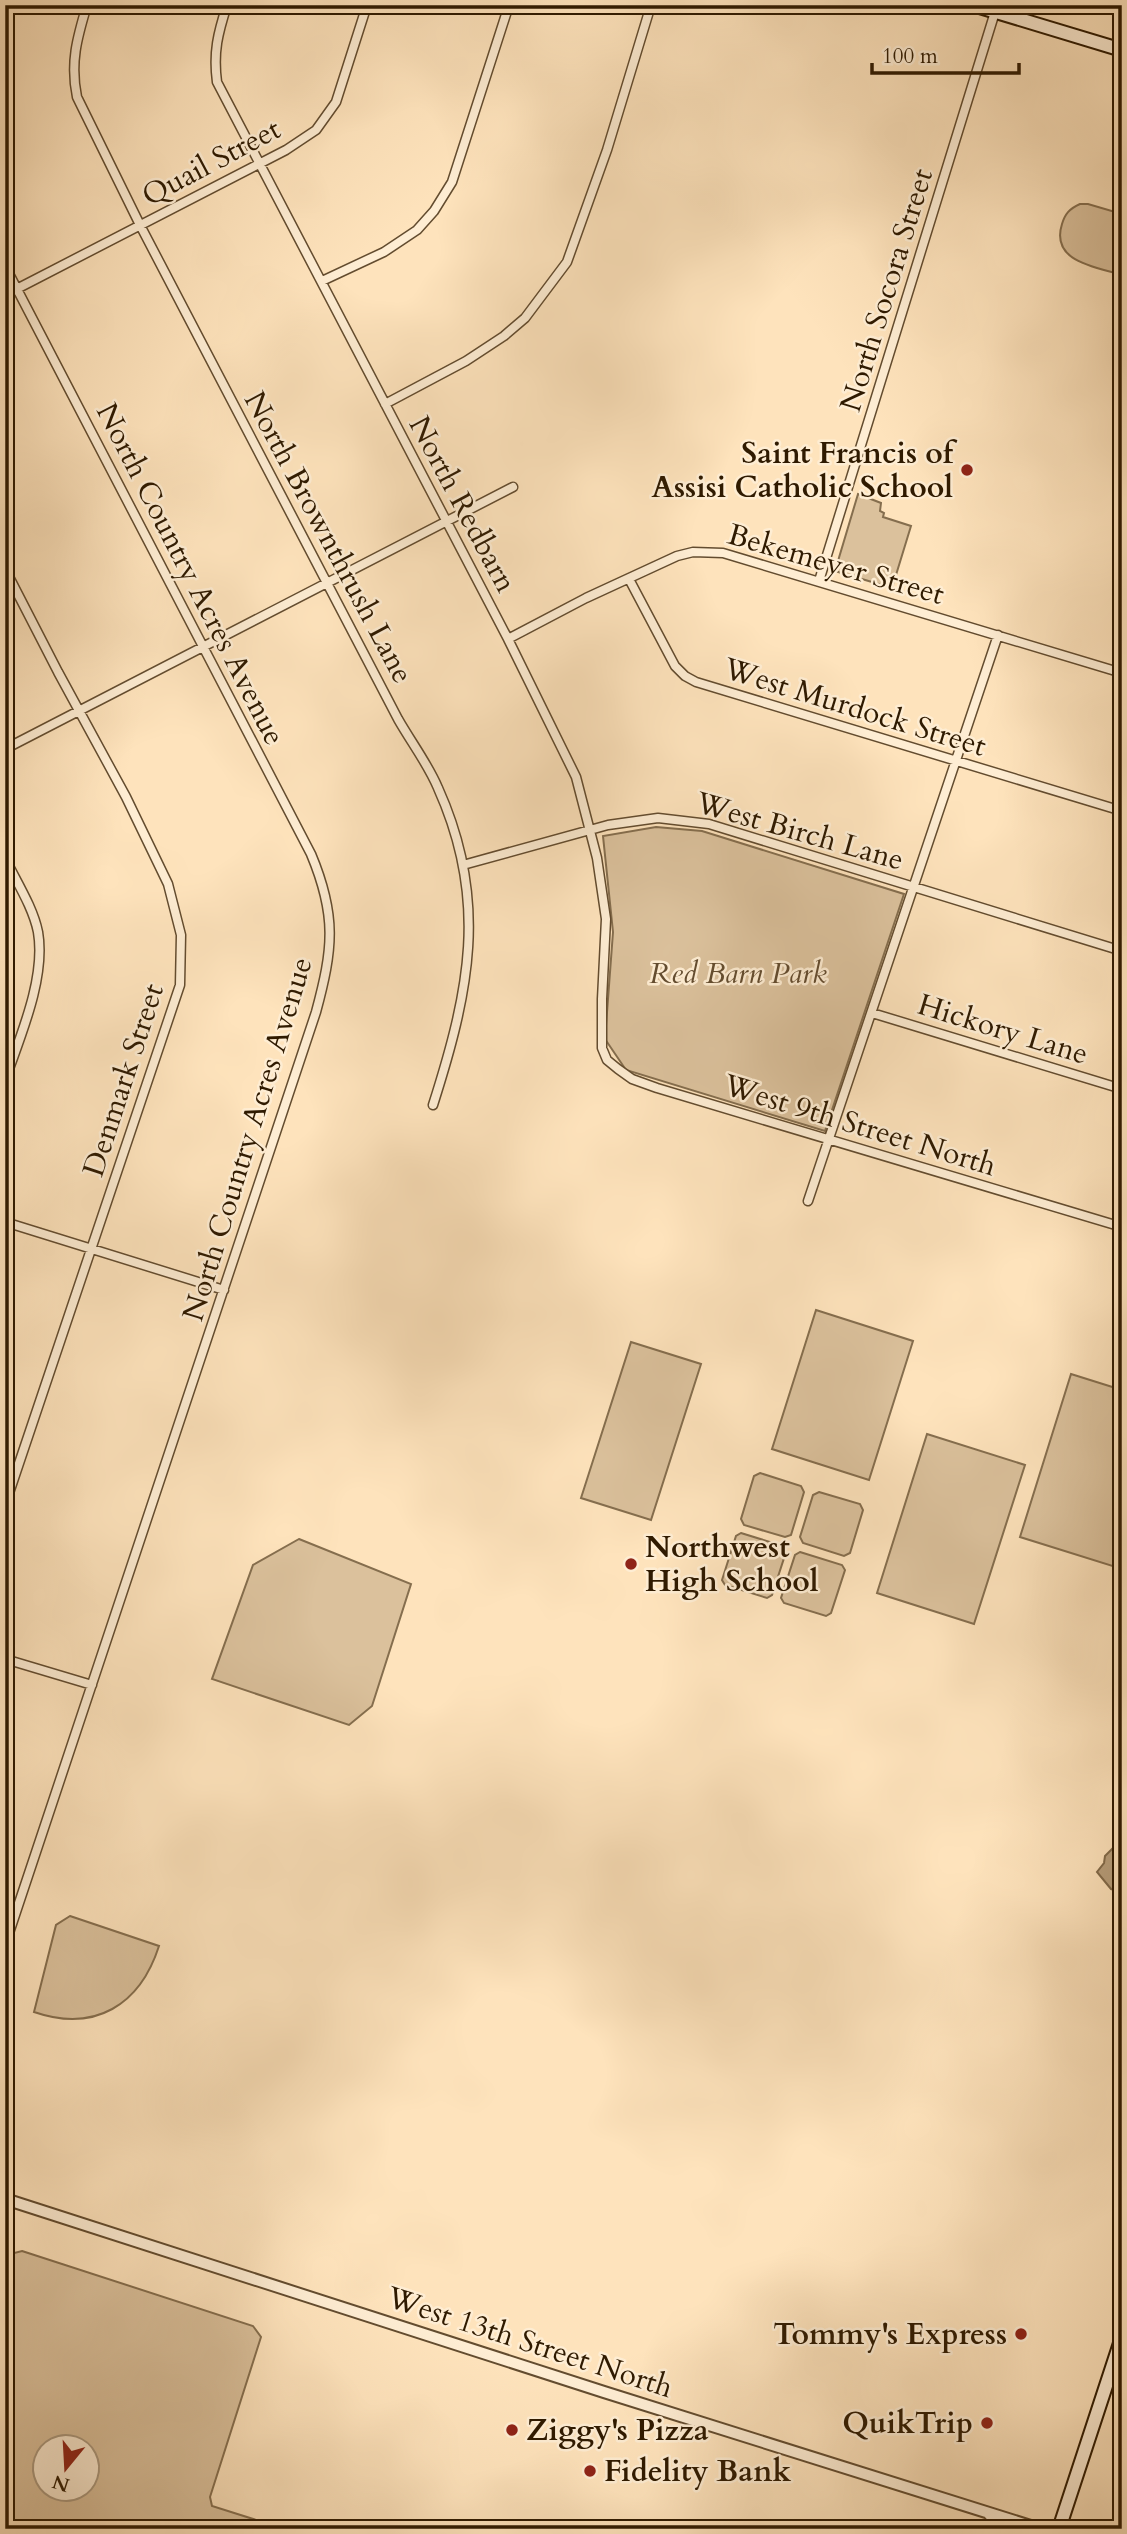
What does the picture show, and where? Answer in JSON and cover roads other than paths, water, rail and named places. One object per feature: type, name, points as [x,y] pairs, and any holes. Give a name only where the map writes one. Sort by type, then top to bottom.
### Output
[{"type":"main road","points":[[973,5],[1122,50]]},
{"type":"main road","points":[[1059,2529],[1122,2336]]},
{"type":"street","name":"North Brownthrush Lane","points":[[87,5],[74,59],[73,76],[77,97],[140,225],[398,719],[438,786],[457,836],[469,894],[468,962],[454,1039],[433,1105]]},
{"type":"street","name":"North Redbarn","points":[[227,5],[217,37],[214,59],[217,82],[508,639],[576,777],[591,830],[603,888],[606,919],[601,1045]]},
{"type":"street","name":"Quail Street","points":[[5,295],[286,150],[316,130],[328,117],[336,102],[367,5]]},
{"type":"street","points":[[322,281],[384,252],[417,230],[434,211],[452,182],[509,5]]},
{"type":"street","points":[[385,404],[466,361],[504,336],[532,309],[567,262],[611,136],[651,5]]},
{"type":"street","name":"North Socora Street","points":[[819,580],[995,12]]},
{"type":"street","name":"North Country Acres Avenue","points":[[5,266],[311,855],[328,902],[330,928],[330,953],[316,1012],[92,1685],[7,1931],[5,1945]]},
{"type":"street","points":[[5,749],[513,488]]},
{"type":"street","name":"Bekemeyer Street","points":[[508,639],[677,555],[709,551],[819,580],[1122,673]]},
{"type":"street","name":"Denmark Street","points":[[5,569],[126,797],[168,884],[181,935],[180,985],[5,1504]]},
{"type":"street","name":"West Murdock Street","points":[[629,579],[675,666],[685,676],[718,689],[1122,811]]},
{"type":"street","points":[[808,1200],[998,635]]},
{"type":"street","name":"West Birch Lane","points":[[463,865],[608,825],[658,818],[709,824],[1122,951]]},
{"type":"street","points":[[5,858],[29,907],[39,948],[34,989],[5,1080]]},
{"type":"street","name":"Hickory Lane","points":[[872,1013],[1122,1088]]},
{"type":"street","name":"West 9th Street North","points":[[601,1045],[607,1060],[632,1079],[1122,1227]]},
{"type":"street","points":[[5,1222],[224,1290]]},
{"type":"street","points":[[5,1659],[92,1685]]},
{"type":"street","name":"West 13th Street North","points":[[5,2199],[592,2389],[1040,2529]]},
{"type":"street","points":[[987,2512],[1003,2529]]},
{"type":"place","name":"Saint Francis of Assisi Catholic School","points":[[967,470]]},
{"type":"place","name":"Northwest High School","points":[[631,1564]]},
{"type":"place","name":"Tommy's Express","points":[[1021,2334]]},
{"type":"place","name":"QuikTrip","points":[[987,2423]]},
{"type":"place","name":"Ziggy's Pizza","points":[[512,2430]]},
{"type":"place","name":"Fidelity Bank","points":[[590,2471]]},
{"type":"park label","name":"Red Barn Park","points":[[738,973]]}]
